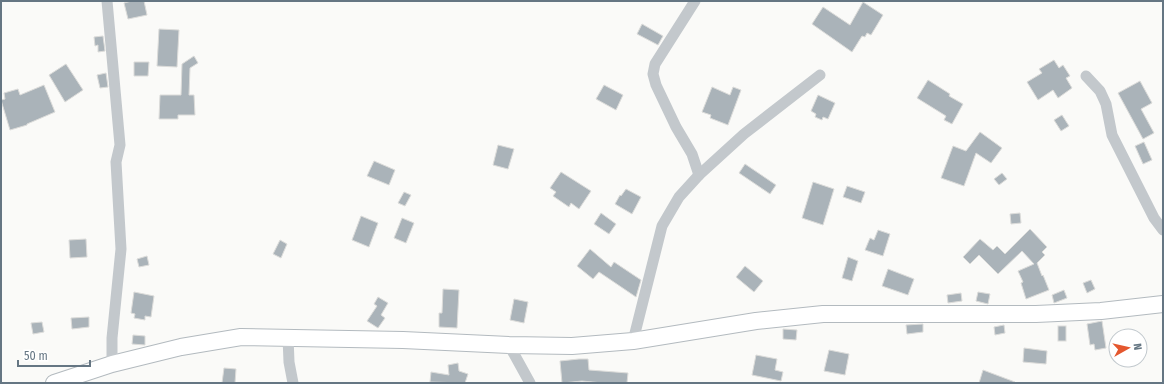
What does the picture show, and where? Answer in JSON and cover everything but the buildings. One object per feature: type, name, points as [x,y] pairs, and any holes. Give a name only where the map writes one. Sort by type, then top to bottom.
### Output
[{"type":"main road","points":[[54,383],[112,364],[181,347],[241,337],[403,340],[509,345],[572,346],[633,341],[756,321],[823,314],[1036,314],[1101,311],[1163,304]]},
{"type":"street","points":[[107,1],[120,145],[116,162],[121,249],[112,338],[112,364]]},
{"type":"street","points":[[695,1],[654,64],[653,74],[656,85],[676,127],[692,154],[699,175]]},
{"type":"street","points":[[633,341],[662,226],[679,197],[699,175],[744,134],[820,75]]},
{"type":"street","points":[[1086,76],[1100,91],[1106,104],[1112,135],[1154,218],[1163,230]]},
{"type":"street","points":[[288,337],[289,362],[293,383]]},
{"type":"street","points":[[509,345],[530,383]]}]
